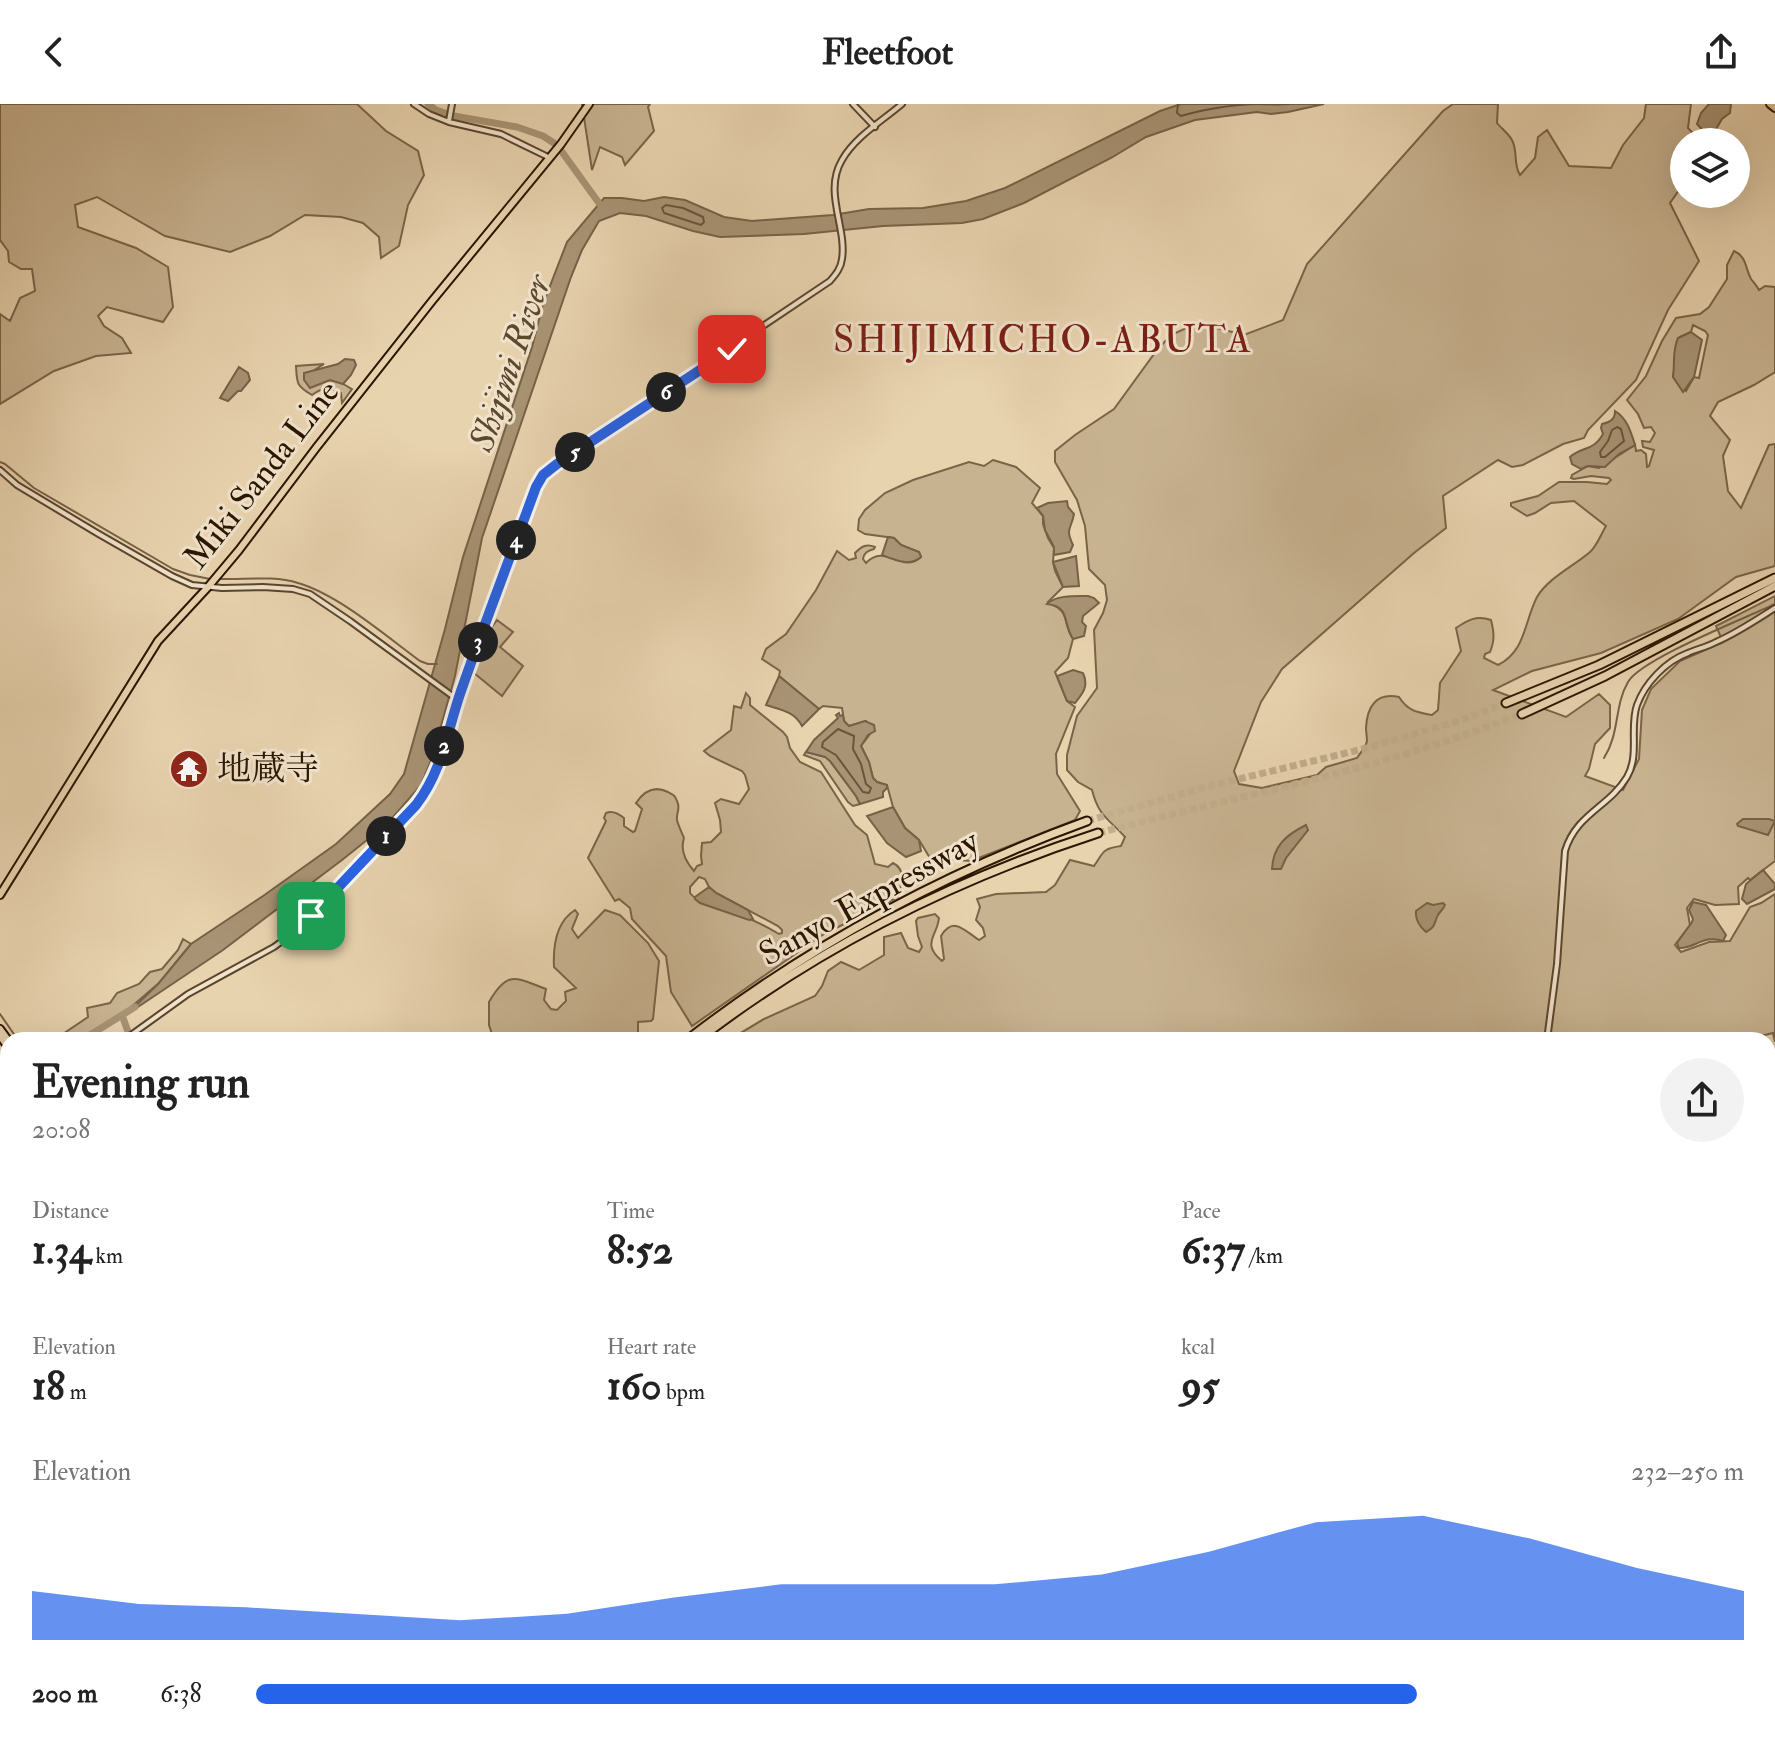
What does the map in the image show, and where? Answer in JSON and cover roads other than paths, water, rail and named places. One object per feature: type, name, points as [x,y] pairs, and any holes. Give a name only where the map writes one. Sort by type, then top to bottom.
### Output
[{"type":"highway","points":[[1506,703],[1599,665],[1775,578]]},
{"type":"highway","points":[[1522,714],[1617,669],[1775,586]]},
{"type":"highway","name":"Sanyo Expressway","points":[[698,1032],[770,980],[872,917],[977,865],[1087,821]]},
{"type":"highway","name":"Sanyo Expressway","points":[[709,1032],[779,982],[895,915],[1025,858],[1098,833]]},
{"type":"main road","name":"Miki Sanda Line","points":[[0,895],[158,641],[208,587],[432,301],[561,144],[589,104]]},
{"type":"main road","points":[[1770,104],[1775,108]]},
{"type":"street","points":[[414,104],[429,114],[501,134],[551,156]]},
{"type":"street","points":[[450,118],[452,104]]},
{"type":"street","points":[[853,104],[875,127]]},
{"type":"street","points":[[135,1032],[188,994],[274,947],[293,933],[416,805],[436,773],[458,700],[543,475],[830,281],[839,271],[842,258],[835,182],[839,167],[851,147],[902,104]]},
{"type":"street","points":[[0,470],[17,485],[192,585],[293,589],[310,594],[458,700]]},
{"type":"street","points":[[1548,1032],[1557,964],[1565,851],[1572,832],[1620,786],[1630,771],[1635,716],[1641,697],[1655,677],[1684,654],[1718,641],[1775,608]]},
{"type":"water","points":[[1181,104],[1324,104],[1288,112],[1257,112],[1195,120],[1146,137],[1024,203],[983,219],[962,223],[720,237],[646,216],[620,213],[599,221],[571,277],[482,538],[455,676],[432,758],[421,785],[387,824],[342,860],[223,950],[126,1015],[159,983],[191,944],[336,844],[390,794],[404,774],[463,557],[532,347],[543,304],[567,242],[604,198],[644,201],[664,197],[685,200],[724,217],[752,221],[869,209],[923,208],[966,201],[1005,188],[1160,111]]},
{"type":"water","points":[[1709,104],[1731,104],[1730,113],[1717,128],[1701,128],[1697,124]]},
{"type":"water","points":[[1691,332],[1702,340],[1694,377],[1683,392],[1673,377],[1674,353],[1678,338]]},
{"type":"water","points":[[345,359],[354,360],[356,365],[343,384],[330,380],[310,388],[304,380],[304,373],[338,364]]},
{"type":"water","points":[[239,367],[248,373],[250,380],[228,401],[220,398]]},
{"type":"water","points":[[1615,411],[1626,421],[1635,445],[1605,467],[1588,466],[1581,469],[1572,464],[1570,457],[1599,440],[1603,434],[1602,424],[1612,420]]},
{"type":"water","points":[[1067,501],[1074,514],[1069,532],[1073,545],[1070,552],[1054,555],[1043,516],[1037,508]]},
{"type":"water","points":[[888,537],[919,552],[921,557],[907,562],[882,555]]},
{"type":"water","points":[[1076,556],[1079,586],[1063,587],[1053,562]]},
{"type":"water","points":[[1088,596],[1099,603],[1083,616],[1082,622],[1086,626],[1084,636],[1073,639],[1063,612],[1047,604],[1060,598]]},
{"type":"water","points":[[1073,670],[1083,673],[1085,682],[1083,693],[1075,703],[1067,701],[1057,676]]},
{"type":"water","points":[[779,676],[819,709],[802,726],[791,714],[766,705]]},
{"type":"water","points":[[839,713],[849,726],[865,721],[874,725],[875,731],[861,746],[873,778],[887,785],[883,797],[860,804],[830,761],[806,752],[838,718],[836,715]]},
{"type":"water","points":[[893,807],[905,828],[919,840],[921,851],[906,857],[887,843],[867,816]]},
{"type":"water","points":[[1743,819],[1775,821],[1768,835],[1738,826]]},
{"type":"water","points":[[1306,825],[1308,830],[1281,869],[1272,869],[1282,842]]},
{"type":"water","points":[[1763,870],[1775,884],[1775,889],[1747,904],[1742,899],[1746,884]]},
{"type":"water","points":[[709,887],[748,910],[753,919],[695,899]]},
{"type":"water","points":[[1693,902],[1706,905],[1726,935],[1723,941],[1710,939],[1679,948],[1677,943],[1693,919],[1689,910]]},
{"type":"water","points":[[1427,903],[1445,905],[1426,932],[1418,923],[1416,911]]},
{"type":"waterway","points":[[428,104],[454,116],[517,127],[543,136],[557,145],[604,210]]},
{"type":"waterway","points":[[0,462],[34,488],[173,569],[210,579]]},
{"type":"waterway","points":[[217,579],[278,579],[314,589],[362,617],[420,661],[437,664]]},
{"type":"waterway","points":[[1604,758],[1613,739],[1624,691],[1637,673],[1673,651],[1775,604]]},
{"type":"waterway","name":"Shijimi River","points":[[95,1032],[135,1007]]},
{"type":"waterway","points":[[0,1014],[12,1032]]},
{"type":"waterway","points":[[122,1015],[128,1032]]},
{"type":"tunnel","points":[[1087,821],[1210,786],[1367,748],[1462,720],[1506,703]]},
{"type":"tunnel","points":[[1098,833],[1365,766],[1522,714]]},
{"type":"place","name":"地蔵寺","points":[[189,769]]},
{"type":"district","name":"SHIJIMICHO-ABUTA","points":[[1043,340]]}]
